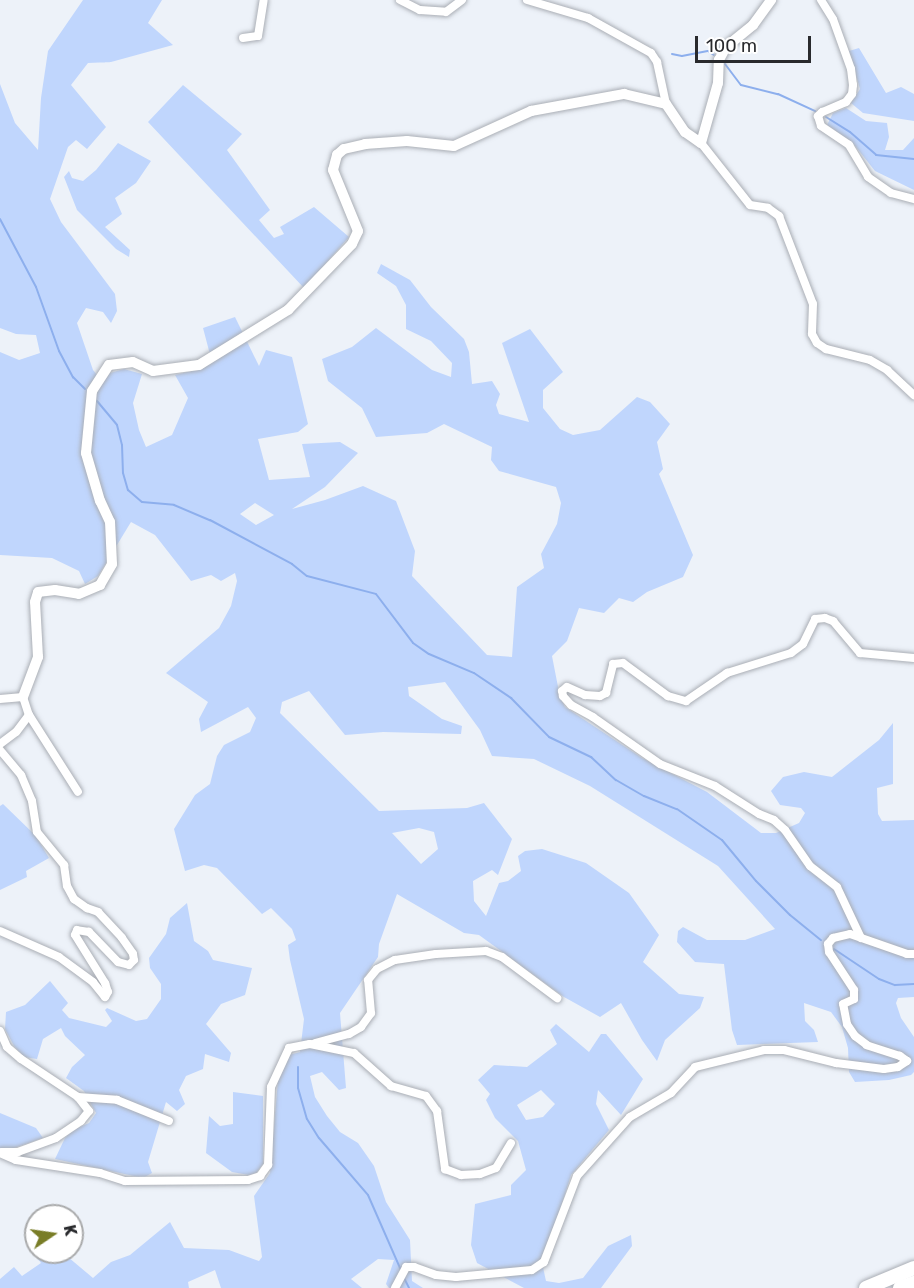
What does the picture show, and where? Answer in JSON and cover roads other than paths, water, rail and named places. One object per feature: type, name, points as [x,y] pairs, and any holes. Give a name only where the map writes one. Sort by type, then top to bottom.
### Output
[{"type":"highway","points":[[866,1288],[914,1268]]},
{"type":"highway","points":[[900,1288],[914,1283]]},
{"type":"street","points":[[243,38],[258,36],[264,0]]},
{"type":"street","points":[[400,0],[420,10],[446,12],[462,0]]},
{"type":"street","points":[[526,0],[588,18],[651,52],[657,62],[666,104],[685,132],[701,142],[750,205],[768,208],[779,216],[813,304],[812,334],[817,344],[826,349],[870,360],[887,370],[914,395]]},
{"type":"street","points":[[701,142],[718,83],[719,60],[726,47],[753,25],[771,0]]},
{"type":"street","points":[[821,0],[833,19],[851,69],[853,85],[852,94],[846,102],[818,116],[821,126],[849,145],[868,177],[891,193],[914,199]]},
{"type":"street","points":[[78,792],[29,715],[23,697],[38,657],[34,602],[39,592],[55,590],[79,594],[100,585],[112,564],[110,522],[100,501],[86,453],[92,391],[109,365],[133,362],[153,371],[199,365],[288,310],[352,244],[358,231],[333,170],[337,155],[344,149],[364,144],[407,141],[454,146],[531,111],[624,94],[666,104]]},
{"type":"street","points":[[861,938],[837,887],[810,866],[785,830],[774,820],[759,814],[715,786],[660,764],[593,717],[571,705],[563,696],[562,691],[567,687],[585,694],[600,696],[606,693],[613,664],[623,663],[668,696],[686,701],[727,673],[791,653],[803,644],[815,619],[825,618],[833,621],[860,653],[914,658]]},
{"type":"street","points":[[0,699],[23,697]]},
{"type":"street","points":[[0,744],[16,732],[29,715]]},
{"type":"street","points":[[0,750],[21,775],[32,801],[37,832],[64,864],[67,886],[74,899],[98,912],[123,938],[134,960],[129,964],[118,962],[89,932],[77,930],[75,935],[105,983],[108,992],[105,997],[93,981],[60,957],[0,931]]},
{"type":"street","points":[[395,1288],[406,1267],[456,1277],[532,1269],[544,1262],[577,1176],[630,1117],[670,1093],[695,1067],[764,1050],[784,1050],[836,1063],[884,1069],[898,1067],[907,1061],[883,1049],[867,1045],[855,1036],[847,1024],[843,1004],[854,999],[854,990],[829,952],[828,944],[840,936],[850,934],[907,954],[914,954]]},
{"type":"street","points":[[0,1153],[16,1160],[100,1173],[125,1181],[248,1180],[260,1176],[268,1165],[270,1087],[289,1048],[349,1034],[361,1027],[371,1013],[368,980],[377,969],[395,960],[436,954],[486,951],[502,957],[557,998]]},
{"type":"street","points":[[0,1031],[8,1047],[21,1059],[78,1097],[89,1111],[81,1121],[56,1138],[18,1152],[0,1153]]},
{"type":"street","points":[[310,1044],[354,1053],[391,1086],[426,1096],[437,1112],[445,1169],[460,1175],[480,1174],[496,1168],[511,1143]]},
{"type":"street","points":[[78,1097],[117,1100],[170,1121]]},
{"type":"waterway","points":[[672,54],[682,56],[708,51],[714,55]]},
{"type":"waterway","points":[[725,64],[741,85],[778,94],[815,111]]},
{"type":"waterway","points":[[826,117],[850,132],[876,155],[914,159]]},
{"type":"waterway","points":[[0,219],[36,287],[59,351],[73,377],[85,389]]},
{"type":"waterway","points":[[97,401],[117,425],[122,445],[123,473],[128,490],[142,502],[174,505],[210,520],[292,564],[307,576],[376,594],[413,643],[429,654],[474,673],[511,698],[549,737],[591,757],[616,780],[644,796],[677,809],[722,840],[756,881],[790,915],[821,940]]},
{"type":"waterway","points":[[834,949],[879,979],[895,985],[914,984]]},
{"type":"waterway","points":[[298,1067],[298,1088],[307,1119],[319,1138],[368,1195],[401,1270]]},
{"type":"waterway","points":[[403,1276],[409,1288]]}]
